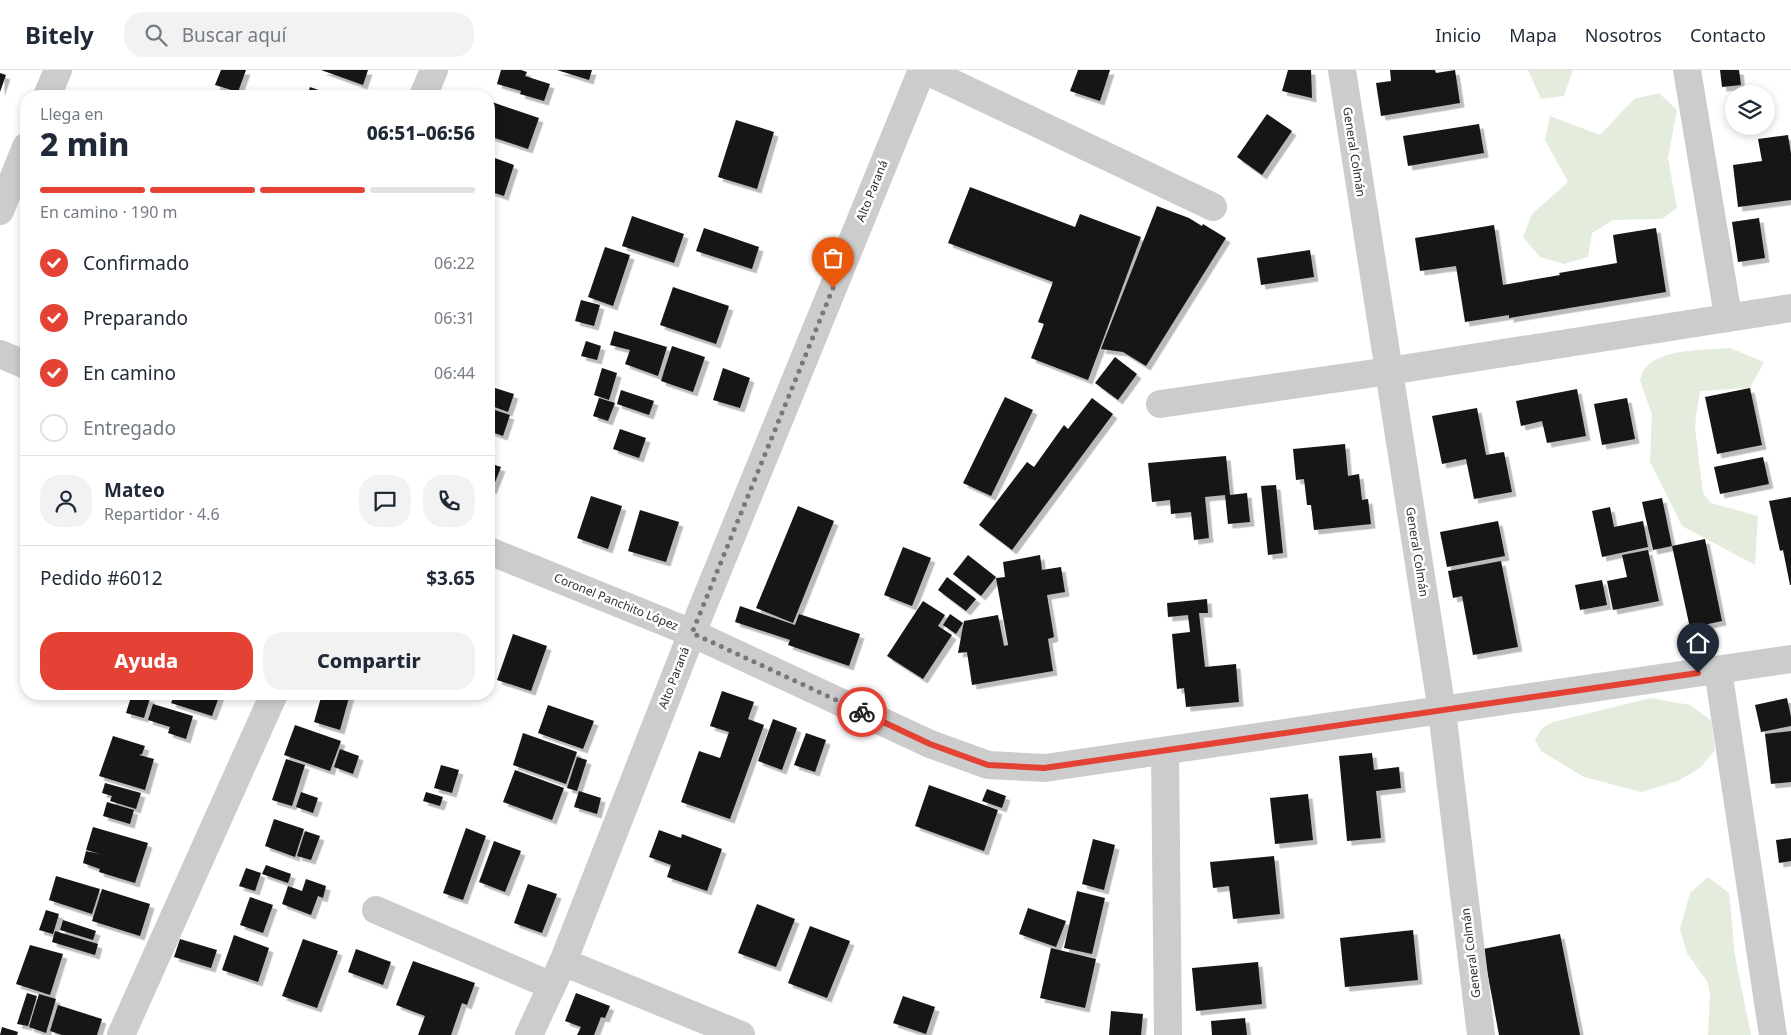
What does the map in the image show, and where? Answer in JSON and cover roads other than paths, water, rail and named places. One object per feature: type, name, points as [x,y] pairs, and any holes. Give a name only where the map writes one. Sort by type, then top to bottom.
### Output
[{"type":"street","points":[[50,90],[58,70]]},
{"type":"street","points":[[425,90],[434,70]]},
{"type":"street","points":[[923,70],[1213,207]]},
{"type":"street","name":"Alto Paraná","points":[[528,1035],[563,962],[692,633],[923,70]]},
{"type":"street","name":"General Colmán","points":[[1342,70],[1442,711],[1481,1035]]},
{"type":"street","points":[[1687,70],[1728,316]]},
{"type":"street","points":[[0,211],[20,162]]},
{"type":"street","points":[[1160,404],[1388,371],[1728,316],[1791,308]]},
{"type":"street","points":[[0,354],[20,362]]},
{"type":"street","name":"Coronel Panchito López","points":[[495,553],[692,633],[930,744],[988,765],[1044,768],[1791,659]]},
{"type":"street","points":[[1718,670],[1778,1020]]},
{"type":"street","points":[[121,1035],[271,700]]},
{"type":"street","points":[[1165,751],[1168,1035]]},
{"type":"street","points":[[376,910],[552,986]]},
{"type":"street","points":[[563,962],[741,1035]]}]
